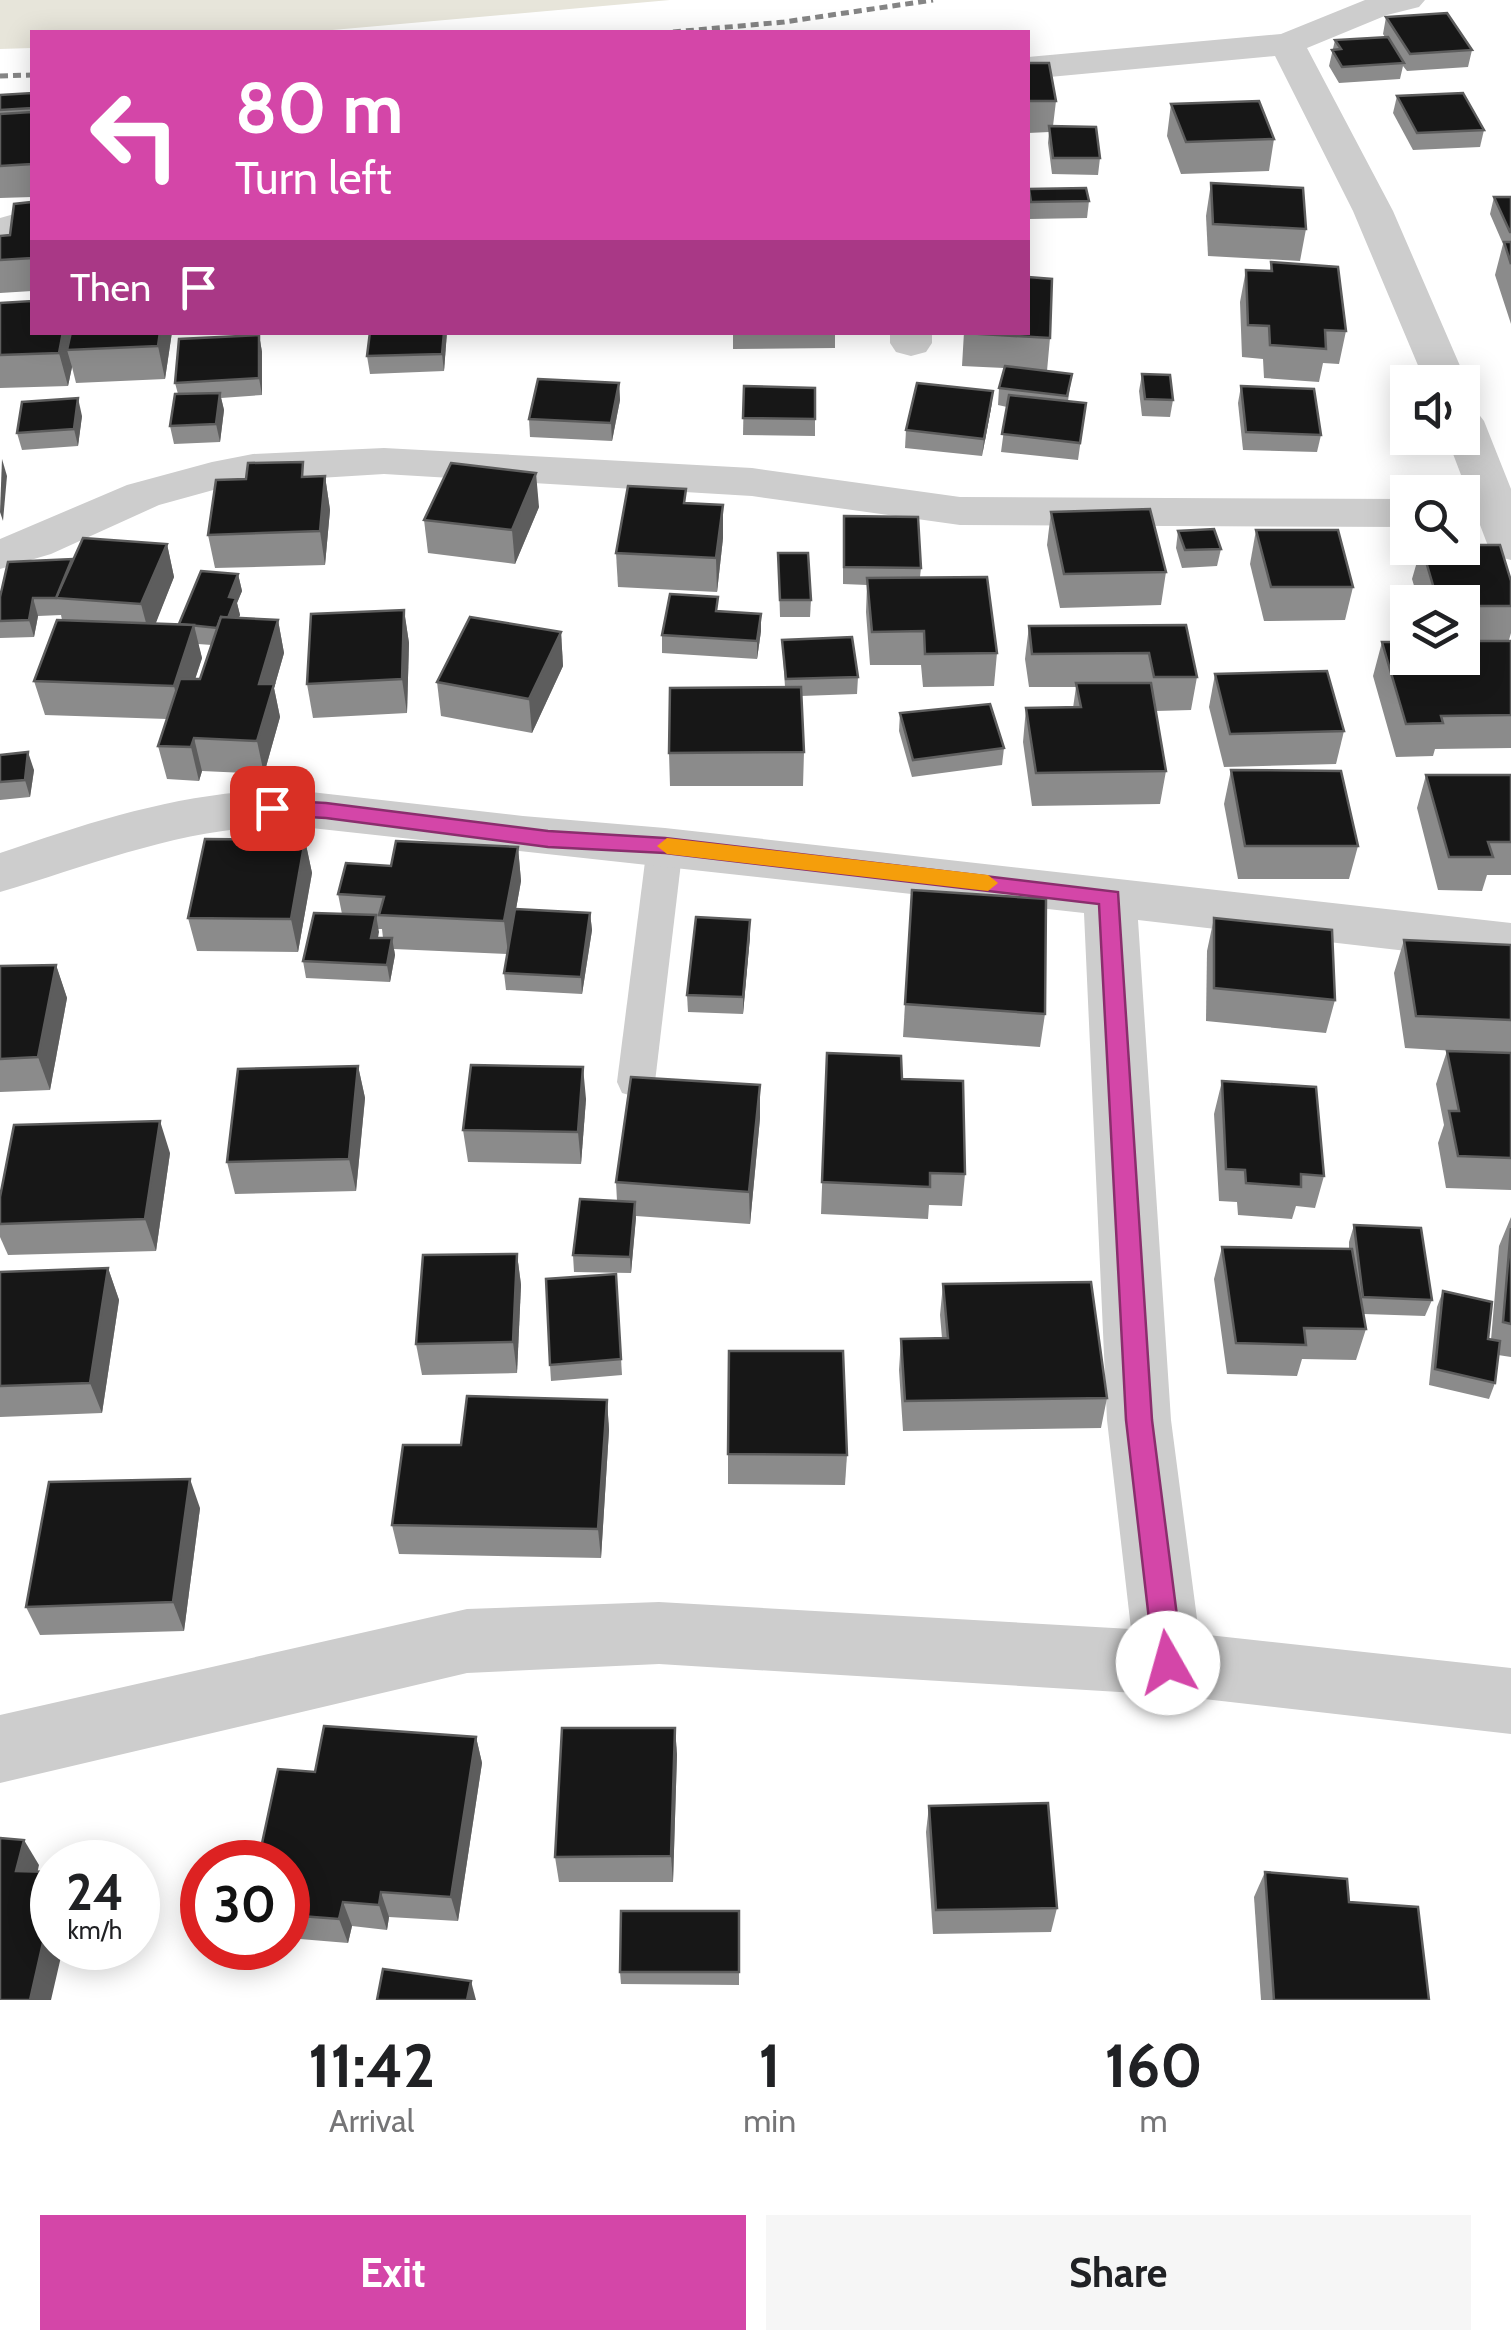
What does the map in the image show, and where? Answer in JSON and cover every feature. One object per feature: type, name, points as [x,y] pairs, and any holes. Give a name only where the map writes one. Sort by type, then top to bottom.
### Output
[{"type":"street","points":[[1030,68],[1287,44],[1375,8],[1407,0]]},
{"type":"street","points":[[1287,44],[1373,212],[1439,365]]},
{"type":"street","points":[[0,230],[30,221]]},
{"type":"street","points":[[1474,455],[1495,512]]},
{"type":"street","points":[[0,554],[35,544],[143,495],[212,476],[253,468],[384,461],[752,482],[960,511],[1390,513]]},
{"type":"street","points":[[0,873],[93,839],[148,825],[272,808],[326,811],[548,839],[665,846],[1511,943]]},
{"type":"street","points":[[1110,897],[1139,1420],[1168,1663]]},
{"type":"street","points":[[0,1749],[467,1641],[658,1633],[1168,1663],[1511,1701]]},
{"type":"lane","points":[[636,1082],[665,846]]},
{"type":"shaded area","points":[[0,0],[670,0],[332,30],[30,30],[30,48],[0,49]]},
{"type":"building","points":[[1447,13],[1472,50],[1410,54],[1386,17]]},
{"type":"building","points":[[1388,37],[1404,63],[1342,67],[1332,50],[1341,49],[1335,40]]},
{"type":"building","points":[[1030,63],[1049,63],[1056,101],[1030,101]]},
{"type":"building","points":[[30,93],[30,108],[0,110],[0,95]]},
{"type":"building","points":[[1463,93],[1484,130],[1417,133],[1397,96]]},
{"type":"building","points":[[1259,101],[1274,139],[1186,142],[1171,104]]},
{"type":"building","points":[[30,112],[30,164],[0,166],[0,114]]},
{"type":"building","points":[[1049,126],[1096,127],[1100,158],[1053,158]]},
{"type":"building","points":[[1211,183],[1303,188],[1306,229],[1213,224]]},
{"type":"building","points":[[1086,188],[1089,201],[1031,202],[1030,189]]},
{"type":"building","points":[[1494,197],[1511,197],[1511,232],[1510,232]]},
{"type":"building","points":[[30,202],[30,258],[0,260],[0,236],[10,235],[14,204]]},
{"type":"building","points":[[1504,242],[1511,242],[1511,264]]},
{"type":"building","points":[[1271,262],[1338,267],[1346,331],[1325,330],[1326,349],[1270,345],[1269,326],[1248,325],[1246,270],[1272,271]]},
{"type":"building","points":[[1030,277],[1052,279],[1050,338],[998,335],[1030,335]]},
{"type":"building","points":[[30,301],[30,335],[62,335],[59,353],[0,355],[0,303]]},
{"type":"building","points":[[70,335],[160,335],[158,346],[67,350]]},
{"type":"building","points":[[259,335],[259,378],[175,383],[179,339]]},
{"type":"building","points":[[370,335],[444,335],[442,354],[367,356]]},
{"type":"building","points":[[1005,366],[1072,374],[1067,396],[999,388]]},
{"type":"building","points":[[1142,374],[1170,375],[1173,400],[1145,399]]},
{"type":"building","points":[[538,379],[619,383],[611,423],[529,419]]},
{"type":"building","points":[[917,383],[993,391],[984,439],[906,430]]},
{"type":"building","points":[[744,386],[815,388],[815,419],[743,418]]},
{"type":"building","points":[[1241,386],[1314,389],[1321,435],[1246,432]]},
{"type":"building","points":[[220,393],[216,424],[170,426],[175,394]]},
{"type":"building","points":[[1009,395],[1086,403],[1080,443],[1002,434]]},
{"type":"building","points":[[78,398],[74,429],[17,433],[22,402]]},
{"type":"building","points":[[303,462],[302,477],[325,476],[320,531],[208,535],[216,480],[246,479],[248,463]]},
{"type":"building","points":[[451,463],[536,473],[512,530],[424,520]]},
{"type":"building","points":[[628,486],[686,489],[684,503],[723,505],[716,558],[616,553]]},
{"type":"building","points":[[1150,509],[1166,572],[1064,574],[1051,512]]},
{"type":"building","points":[[844,516],[918,517],[921,568],[844,567]]},
{"type":"building","points":[[1214,529],[1221,549],[1185,550],[1178,531]]},
{"type":"building","points":[[1256,530],[1338,530],[1353,587],[1271,587]]},
{"type":"building","points":[[83,538],[167,544],[141,604],[56,598]]},
{"type":"building","points":[[1480,545],[1500,545],[1511,581],[1511,606],[1480,606],[1480,585],[1433,585],[1427,565],[1480,565]]},
{"type":"building","points":[[778,553],[808,553],[811,600],[780,600]]},
{"type":"building","points":[[72,559],[56,598],[33,598],[29,620],[0,621],[0,597],[8,562]]},
{"type":"building","points":[[201,571],[238,574],[229,597],[236,598],[228,618],[221,617],[217,628],[179,624]]},
{"type":"building","points":[[987,577],[997,653],[925,654],[924,631],[872,632],[867,578]]},
{"type":"building","points":[[670,594],[718,597],[716,611],[761,614],[757,641],[662,635]]},
{"type":"building","points":[[404,610],[402,679],[307,684],[311,614]]},
{"type":"building","points":[[221,617],[278,620],[259,684],[274,684],[257,741],[194,738],[191,747],[158,746],[180,679],[200,679]]},
{"type":"building","points":[[470,617],[561,632],[529,699],[437,682]]},
{"type":"building","points":[[57,620],[194,625],[174,686],[34,681]]},
{"type":"building","points":[[1186,625],[1197,677],[1154,677],[1149,653],[1032,654],[1029,626]]},
{"type":"building","points":[[852,637],[858,677],[786,679],[782,640]]},
{"type":"building","points":[[1480,641],[1511,641],[1511,715],[1441,716],[1443,723],[1406,724],[1392,675],[1480,675]]},
{"type":"building","points":[[1382,642],[1390,642],[1390,669]]},
{"type":"building","points":[[1327,671],[1344,731],[1230,734],[1215,674]]},
{"type":"building","points":[[1076,683],[1151,683],[1166,771],[1036,773],[1026,708],[1081,707]]},
{"type":"building","points":[[801,687],[804,752],[669,753],[670,688]]},
{"type":"building","points":[[990,704],[1004,748],[913,760],[900,713]]},
{"type":"building","points":[[28,752],[25,780],[0,782],[0,755]]},
{"type":"building","points":[[1231,770],[1341,771],[1358,846],[1245,846]]},
{"type":"building","points":[[1426,775],[1511,775],[1511,842],[1488,842],[1493,857],[1449,857]]},
{"type":"building","points":[[205,839],[305,840],[291,919],[188,918]]},
{"type":"building","points":[[396,841],[518,847],[504,921],[379,915],[384,897],[338,894],[346,863],[391,866]]},
{"type":"building","points":[[912,890],[1046,899],[1045,1014],[905,1004]]},
{"type":"building","points":[[515,909],[590,913],[581,977],[504,973]]},
{"type":"building","points":[[314,913],[376,915],[371,938],[392,938],[387,965],[303,961]]},
{"type":"building","points":[[696,917],[750,920],[743,997],[687,995]]},
{"type":"building","points":[[1214,918],[1332,930],[1335,1000],[1214,988]]},
{"type":"building","points":[[1404,940],[1511,945],[1511,1020],[1416,1016]]},
{"type":"building","points":[[56,965],[38,1057],[0,1059],[0,966]]},
{"type":"building","points":[[1447,1051],[1511,1053],[1511,1158],[1458,1156],[1449,1111],[1459,1111]]},
{"type":"building","points":[[827,1053],[901,1056],[902,1079],[963,1081],[965,1174],[930,1173],[930,1187],[822,1182]]},
{"type":"building","points":[[471,1065],[583,1067],[578,1132],[463,1130]]},
{"type":"building","points":[[358,1066],[349,1159],[227,1162],[238,1069]]},
{"type":"building","points":[[631,1077],[760,1085],[749,1192],[616,1182]]},
{"type":"building","points":[[1222,1081],[1316,1087],[1324,1176],[1301,1174],[1301,1187],[1246,1183],[1245,1170],[1226,1169]]},
{"type":"building","points":[[160,1121],[145,1219],[0,1224],[0,1197],[14,1125]]},
{"type":"building","points":[[580,1199],[635,1202],[630,1257],[573,1255]]},
{"type":"building","points":[[1354,1225],[1421,1228],[1432,1300],[1363,1297]]},
{"type":"building","points":[[1511,1228],[1511,1324],[1503,1322]]},
{"type":"building","points":[[1222,1247],[1352,1249],[1366,1329],[1304,1328],[1306,1345],[1236,1343]]},
{"type":"building","points":[[517,1254],[513,1342],[416,1344],[423,1255]]},
{"type":"building","points":[[108,1268],[90,1383],[0,1386],[0,1272]]},
{"type":"building","points":[[616,1274],[621,1359],[550,1365],[546,1279]]},
{"type":"building","points":[[1091,1282],[1107,1398],[905,1401],[901,1339],[948,1338],[943,1284]]},
{"type":"building","points":[[1443,1291],[1492,1302],[1488,1339],[1500,1341],[1495,1383],[1435,1369]]},
{"type":"building","points":[[729,1351],[843,1351],[847,1455],[728,1454]]},
{"type":"building","points":[[467,1396],[607,1400],[598,1529],[392,1525],[403,1445],[461,1445]]},
{"type":"building","points":[[190,1479],[173,1602],[26,1607],[49,1482]]},
{"type":"building","points":[[324,1726],[476,1737],[451,1897],[381,1892],[379,1905],[343,1902],[339,1919],[310,1917],[310,1840],[263,1840],[278,1769],[315,1772]]},
{"type":"building","points":[[562,1728],[675,1728],[671,1856],[555,1857]]},
{"type":"building","points":[[1048,1803],[1057,1908],[936,1910],[929,1806]]},
{"type":"building","points":[[0,1838],[24,1840],[16,1871],[30,1871],[30,1970],[37,1970],[30,2000],[0,2000]]},
{"type":"building","points":[[1265,1872],[1347,1879],[1349,1902],[1418,1907],[1429,2000],[1274,2000]]},
{"type":"building","points":[[621,1911],[739,1911],[739,1972],[620,1972]]},
{"type":"building","points":[[383,1969],[471,1981],[467,2000],[377,2000]]},
{"type":"railway","points":[[695,30],[784,22],[933,0]]},
{"type":"railway","points":[[0,76],[30,75]]},
{"type":"slow traffic","points":[[667,846],[988,883]]},
{"type":"route","points":[[272,808],[326,811],[548,839],[665,846],[1110,897],[1139,1420],[1168,1663]]}]
